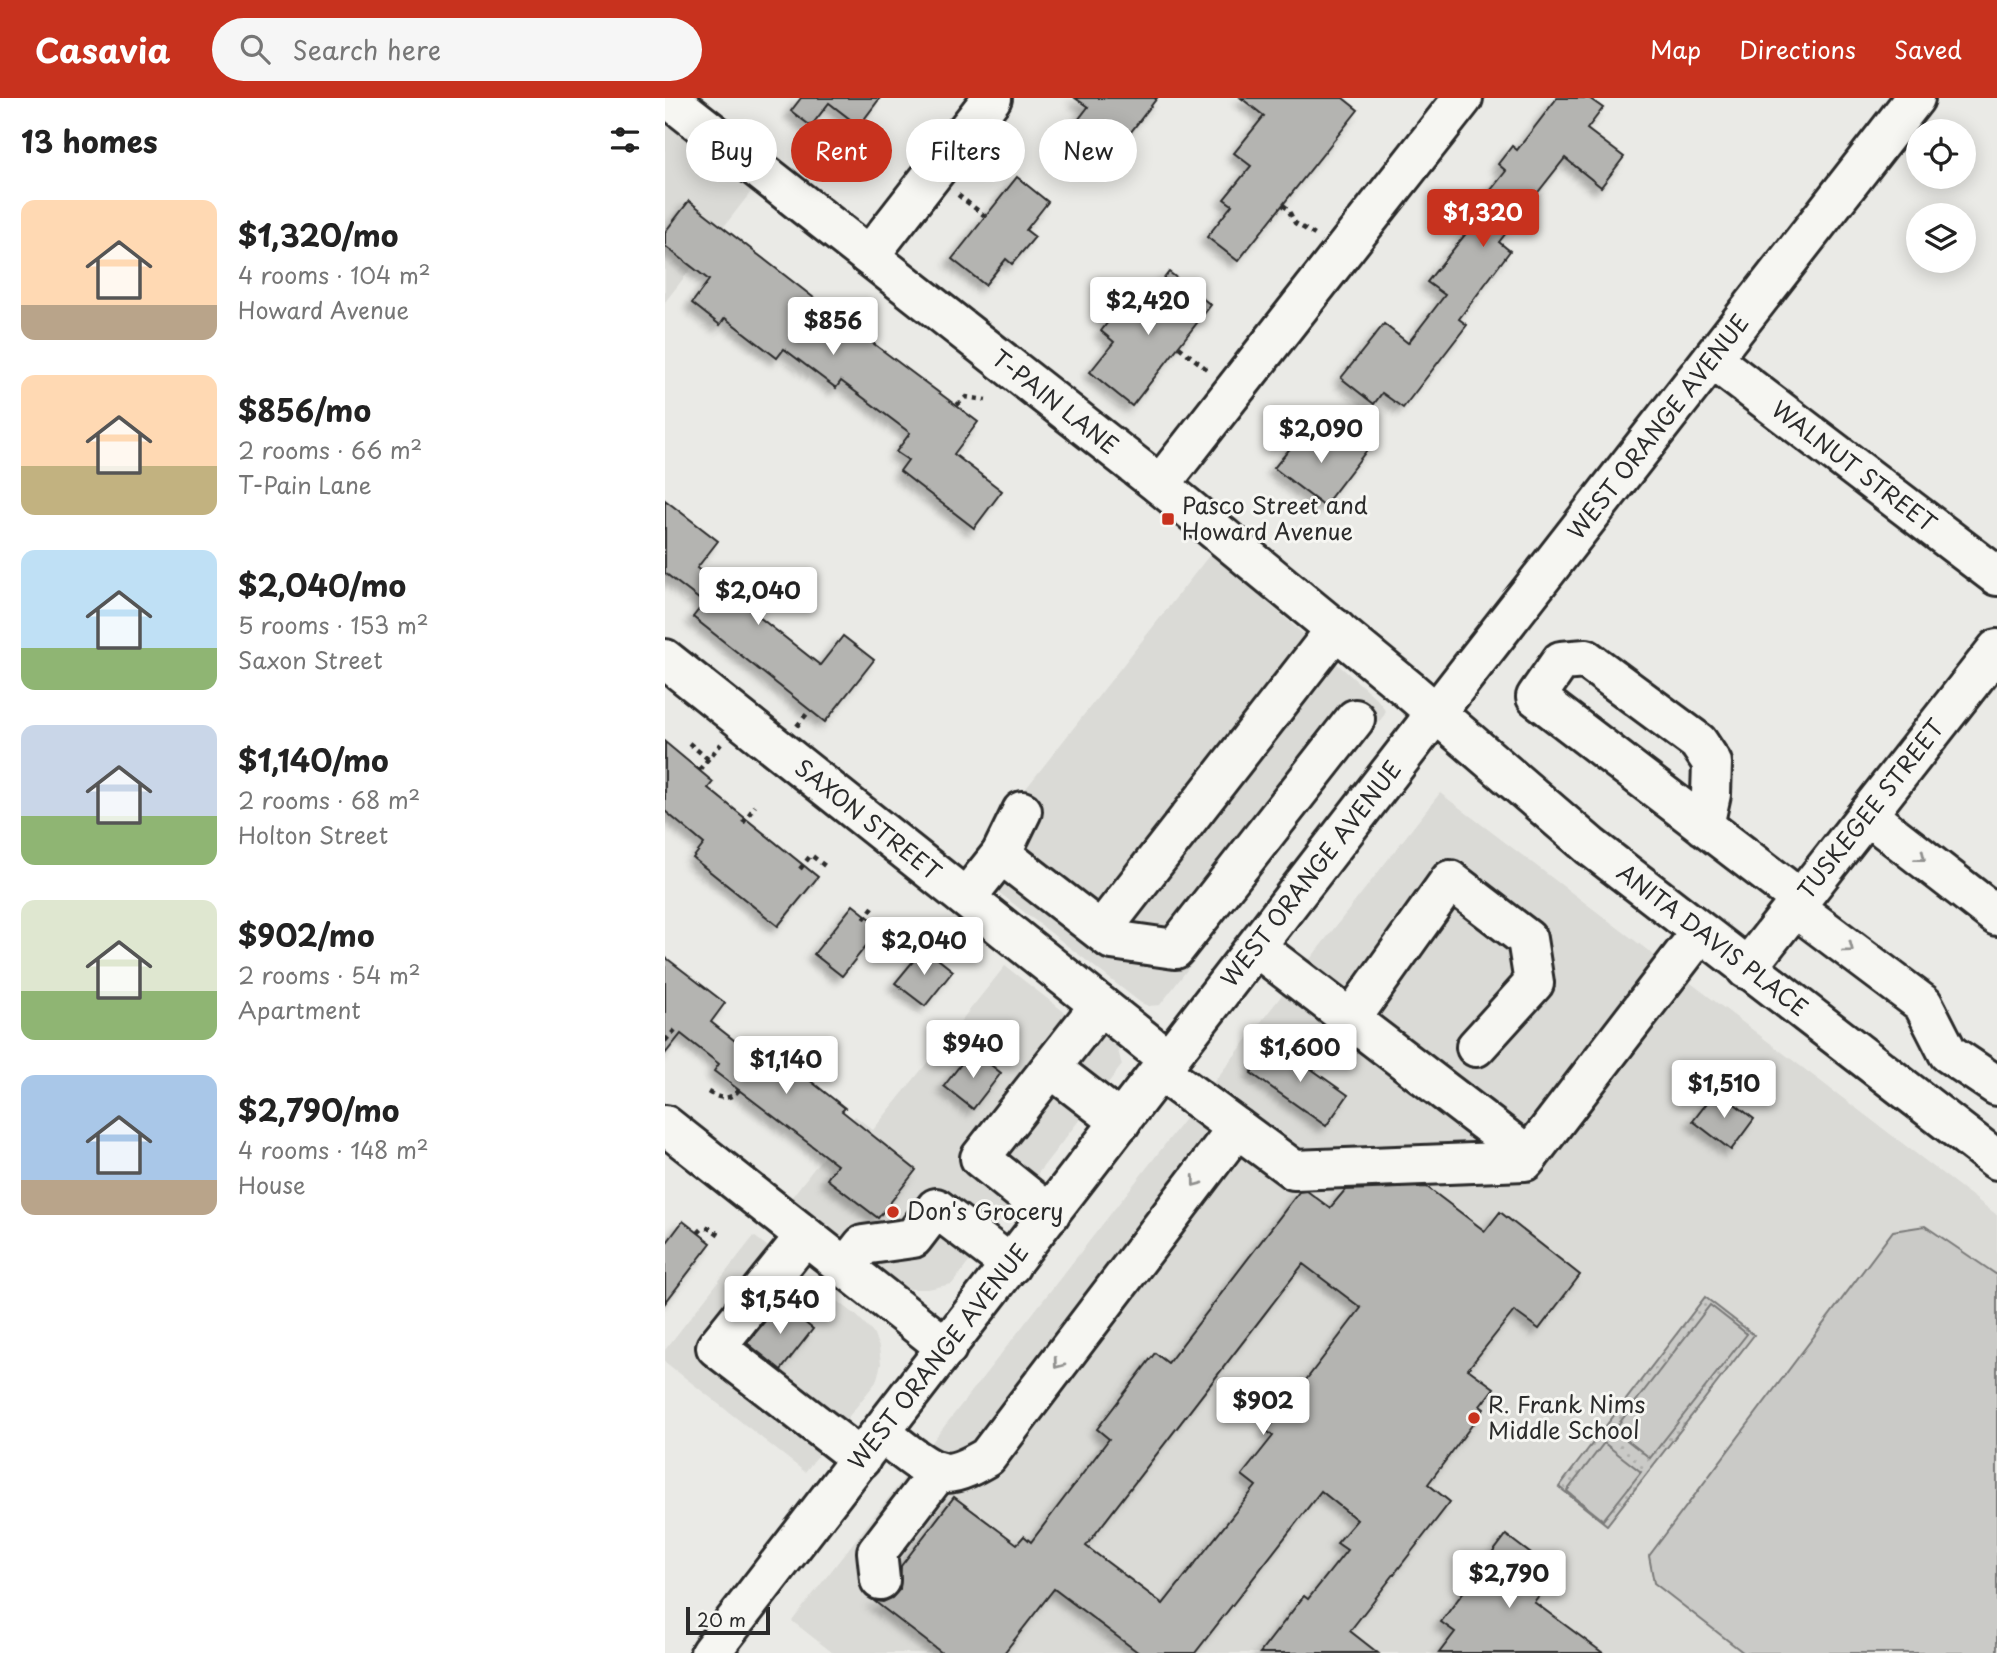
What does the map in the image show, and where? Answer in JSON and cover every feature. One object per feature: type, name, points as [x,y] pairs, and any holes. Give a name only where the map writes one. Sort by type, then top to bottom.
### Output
[{"type":"street","name":"T-PAIN LANE","points":[[668,98],[1160,485],[1435,714]]},
{"type":"street","points":[[869,256],[992,98]]},
{"type":"street","points":[[1160,485],[1462,98]]},
{"type":"street","name":"WEST ORANGE AVENUE","points":[[710,1653],[1915,98]]},
{"type":"street","name":"WALNUT STREET","points":[[1711,359],[1997,576]]},
{"type":"street","points":[[1050,1214],[980,1158],[1051,1068],[1089,995],[1106,935],[1336,629]]},
{"type":"street","name":"TUSKEGEE STREET","points":[[1746,969],[1997,649]]},
{"type":"street","name":"SAXON STREET","points":[[665,659],[1089,995],[1237,1128],[1294,1170],[1525,1161],[1529,1156]]},
{"type":"street","points":[[1704,826],[1711,794],[1712,763],[1698,742],[1586,660],[1561,661],[1536,697],[1704,826],[1923,1004],[1948,1053],[1997,1086]]},
{"type":"street","name":"ANITA DAVIS PLACE","points":[[1435,714],[1590,846],[1997,1160]]},
{"type":"street","points":[[1001,853],[1106,935],[1175,949],[1355,719]]},
{"type":"street","points":[[966,898],[1001,853],[1022,811]]},
{"type":"street","points":[[1867,815],[1997,916]]},
{"type":"street","points":[[1351,1019],[1450,880],[1527,939],[1534,983],[1476,1047]]},
{"type":"street","points":[[1256,947],[1529,1156],[1700,933]]},
{"type":"street","points":[[1051,1068],[1121,1122]]},
{"type":"street","points":[[665,1125],[947,1348]]},
{"type":"street","points":[[805,1236],[716,1348],[871,1446],[947,1473],[987,1457],[1237,1128]]},
{"type":"street","points":[[845,1268],[863,1245],[913,1238],[936,1208],[1011,1265]]},
{"type":"street","points":[[880,1580],[877,1552],[939,1471]]},
{"type":"path","points":[[1283,205],[1289,209],[1295,223],[1341,254]]},
{"type":"path","points":[[1179,347],[1217,377]]},
{"type":"path","points":[[957,405],[966,397],[986,400]]},
{"type":"path","points":[[1287,441],[1282,438],[1301,413]]},
{"type":"path","points":[[793,732],[810,710]]},
{"type":"path","points":[[699,770],[724,740]]},
{"type":"path","points":[[689,743],[708,759]]},
{"type":"path","points":[[743,823],[755,806]]},
{"type":"path","points":[[800,869],[811,855],[825,866]]},
{"type":"path","points":[[864,919],[873,906]]},
{"type":"path","points":[[665,1041],[675,1030]]},
{"type":"path","points":[[708,1092],[716,1097],[726,1098],[739,1090]]},
{"type":"path","points":[[698,1233],[703,1228],[710,1228],[721,1236]]},
{"type":"shaded area","points":[[665,118],[686,135],[686,182],[746,182],[754,188],[665,302]]},
{"type":"shaded area","points":[[1215,548],[1235,574],[1376,698],[1385,714],[1160,1005],[1149,1006],[1141,1003],[965,866]]},
{"type":"shaded area","name":"R. Frank Nims Middle School","points":[[1440,793],[1997,1215],[1997,1653],[833,1653],[792,1621]]},
{"type":"shaded area","points":[[1005,966],[1067,1014],[1116,1043],[1122,1065],[952,1284],[928,1289],[906,1289],[791,1198],[855,1116],[873,1130]]},
{"type":"shaded area","points":[[1925,1226],[1997,1275],[1997,1653],[1744,1653],[1654,1583],[1649,1556],[1893,1231]]},
{"type":"shaded area","points":[[754,1236],[856,1315],[872,1331],[879,1347],[881,1364],[876,1382],[805,1472],[665,1362],[665,1350]]},
{"type":"shaded area","points":[[1705,1297],[1754,1335],[1607,1525],[1559,1487]]},
{"type":"shaded area","points":[[1710,1305],[1747,1334],[1650,1458],[1614,1430]]},
{"type":"shaded area","points":[[1604,1443],[1641,1472],[1603,1520],[1567,1491]]},
{"type":"building","points":[[801,98],[880,98],[864,119],[850,119],[829,103],[816,119],[802,119],[791,111]]},
{"type":"building","points":[[1075,98],[1157,98],[1137,124],[1137,119],[1079,119],[1088,107]]},
{"type":"building","points":[[1241,98],[1343,98],[1358,110],[1238,261],[1207,237],[1232,205],[1224,199],[1251,166],[1234,153],[1264,116]]},
{"type":"building","points":[[1557,98],[1589,98],[1603,108],[1587,129],[1624,157],[1601,187],[1565,158],[1499,242],[1510,251],[1459,319],[1467,325],[1403,408],[1382,393],[1374,404],[1341,378],[1384,324],[1408,343],[1445,295],[1427,282],[1493,200],[1487,195],[1506,171],[1498,164],[1512,146],[1517,150]]},
{"type":"building","points":[[1013,182],[1023,182],[1048,202],[1026,230],[1035,237],[1012,264],[1006,259],[985,285],[952,259]]},
{"type":"building","points":[[689,201],[978,422],[954,454],[1002,491],[974,528],[900,471],[908,460],[896,452],[910,433],[841,381],[836,388],[784,349],[777,358],[725,318],[720,325],[692,303],[709,280],[665,246],[665,232]]},
{"type":"building","points":[[1169,272],[1211,305],[1132,406],[1090,372],[1114,342],[1101,331],[1125,300],[1139,311]]},
{"type":"building","points":[[1311,431],[1331,446],[1342,431],[1367,450],[1324,506],[1274,468],[1296,441],[1301,445]]},
{"type":"building","points":[[665,500],[718,541],[697,568],[820,665],[843,636],[874,660],[825,722],[693,617],[704,603],[665,573]]},
{"type":"building","points":[[665,742],[713,782],[708,788],[818,877],[778,926],[693,858],[704,844],[665,811]]},
{"type":"building","points":[[853,905],[881,927],[842,976],[814,954]]},
{"type":"building","points":[[924,948],[953,971],[925,1006],[895,983]]},
{"type":"building","points":[[665,957],[725,1003],[711,1022],[748,1051],[757,1039],[845,1108],[842,1111],[916,1170],[878,1218],[827,1179],[837,1165],[714,1071],[719,1064],[681,1034],[665,1054]]},
{"type":"building","points":[[1273,1042],[1348,1095],[1326,1126],[1251,1073]]},
{"type":"building","points":[[972,1050],[1001,1073],[973,1109],[944,1086]]},
{"type":"building","points":[[1717,1090],[1754,1119],[1731,1150],[1693,1121]]},
{"type":"building","points":[[1427,1187],[1485,1231],[1500,1212],[1580,1275],[1539,1329],[1514,1311],[1468,1369],[1494,1388],[1480,1406],[1484,1409],[1428,1484],[1450,1502],[1350,1631],[1378,1653],[1260,1653],[1304,1596],[1308,1599],[1347,1550],[1337,1543],[1357,1520],[1321,1491],[1195,1653],[1139,1653],[1054,1589],[1004,1653],[942,1653],[874,1601],[883,1602],[892,1598],[900,1589],[901,1566],[954,1497],[1017,1544],[1024,1536],[1031,1542],[1109,1439],[1097,1429],[1155,1353],[1168,1363],[1299,1192],[1307,1191],[1330,1208],[1345,1190]],"holes":[[[1303,1264],[1361,1308],[1267,1431],[1273,1436],[1242,1475],[1256,1486],[1163,1604],[1086,1546]]]},
{"type":"building","points":[[683,1221],[711,1243],[665,1303],[665,1245]]},
{"type":"building","points":[[780,1303],[813,1329],[781,1370],[747,1343]]},
{"type":"building","points":[[1506,1535],[1556,1573],[1534,1602],[1603,1653],[1439,1653],[1455,1632],[1441,1622]]},
{"type":"place","name":"Pasco Street and Howard Avenue","points":[[1168,519]]},
{"type":"place","name":"Don's Grocery","points":[[893,1212]]},
{"type":"place","name":"R. Frank Nims Middle School","points":[[1474,1418]]}]
